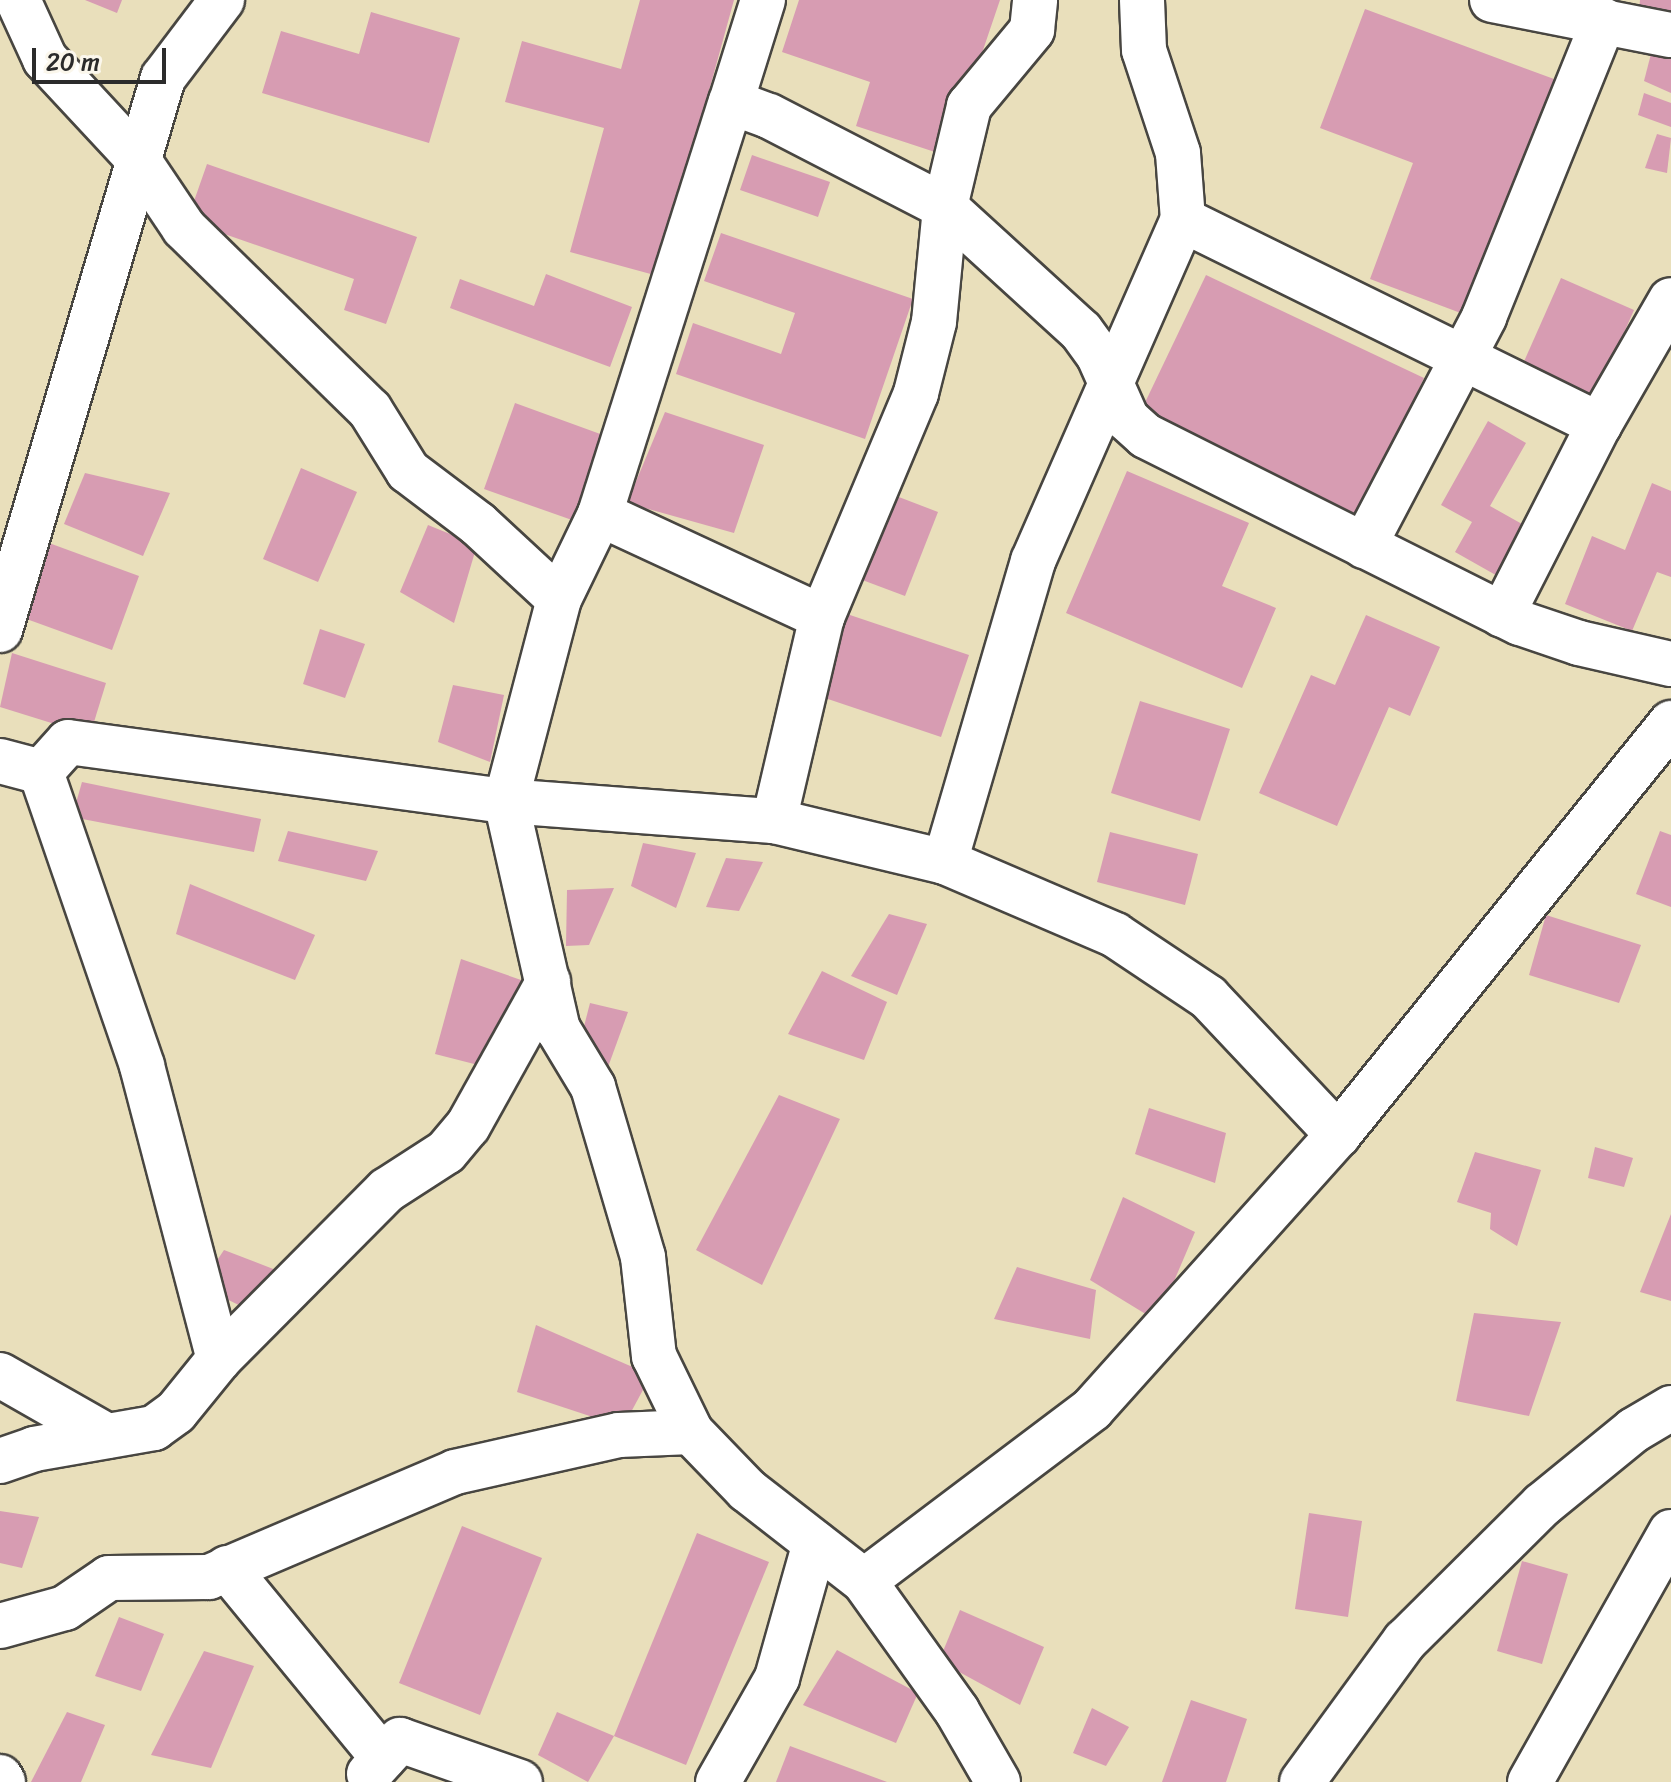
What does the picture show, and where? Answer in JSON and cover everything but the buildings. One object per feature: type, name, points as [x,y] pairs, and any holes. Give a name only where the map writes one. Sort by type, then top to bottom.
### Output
[{"type":"street","points":[[18,0],[45,59],[137,158],[184,228],[370,410],[408,471],[478,524],[559,599]]},
{"type":"street","points":[[0,630],[163,78],[222,0]]},
{"type":"street","points":[[763,0],[600,514],[559,599],[506,801],[558,1029],[593,1087],[638,1242],[654,1356],[691,1432],[747,1490],[864,1581],[957,1711],[998,1782]]},
{"type":"street","points":[[774,821],[822,617],[916,393],[934,322],[945,207],[969,106],[1032,30],[1035,0]]},
{"type":"street","points":[[945,862],[1033,561],[1056,499],[1113,387],[1183,220],[1178,153],[1144,50],[1142,0]]},
{"type":"street","points":[[1492,0],[1581,11],[1671,35]]},
{"type":"street","points":[[1364,546],[1516,245],[1581,11]]},
{"type":"street","points":[[731,102],[769,116],[945,207],[1081,331],[1113,387],[1127,419],[1146,436],[1502,615],[1579,643],[1671,664]]},
{"type":"street","points":[[1183,220],[1460,361],[1599,425]]},
{"type":"street","points":[[1502,615],[1599,425],[1671,302]]},
{"type":"street","points":[[600,514],[822,617]]},
{"type":"street","points":[[864,1581],[1092,1409],[1338,1135],[1671,723]]},
{"type":"street","points":[[41,772],[68,742],[506,801],[774,821],[945,862],[1115,935],[1208,997],[1338,1135]]},
{"type":"street","points":[[0,761],[41,772]]},
{"type":"street","points":[[41,772],[142,1066],[219,1359]]},
{"type":"street","points":[[0,1461],[154,1428],[176,1412],[219,1359],[387,1190],[446,1152],[468,1126],[548,982]]},
{"type":"street","points":[[0,1375],[107,1436]]},
{"type":"street","points":[[1302,1782],[1405,1641],[1542,1505],[1634,1430],[1671,1408]]},
{"type":"street","points":[[0,1626],[65,1608],[109,1578],[190,1580],[227,1568],[455,1472],[600,1438],[691,1432]]},
{"type":"street","points":[[1530,1782],[1671,1532]]},
{"type":"street","points":[[718,1782],[777,1678],[815,1543]]},
{"type":"street","points":[[227,1568],[375,1770],[400,1740],[520,1782]]},
{"type":"street","points":[[0,1777],[3,1782]]}]
